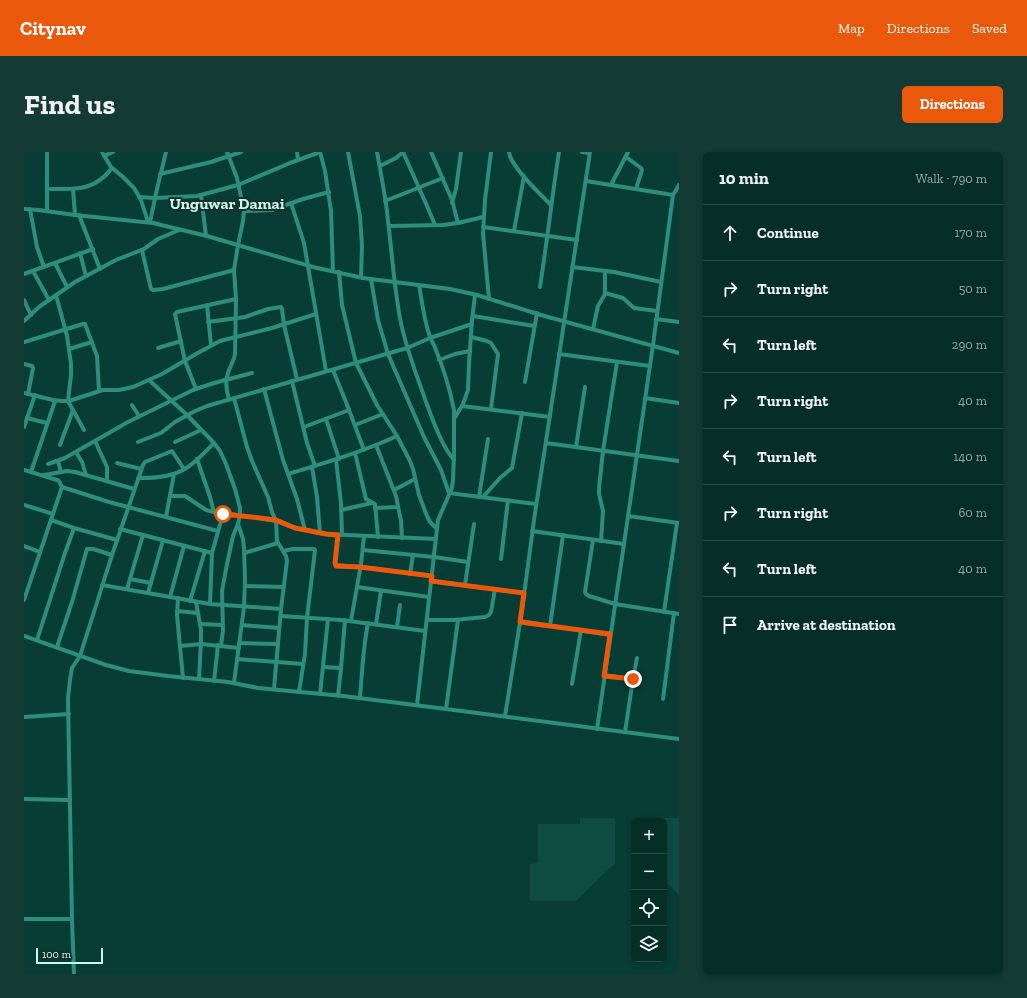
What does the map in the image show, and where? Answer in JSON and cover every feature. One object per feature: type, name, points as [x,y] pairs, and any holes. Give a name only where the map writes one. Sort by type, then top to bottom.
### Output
[{"type":"street","points":[[47,152],[47,211]]},
{"type":"street","points":[[102,152],[112,168],[134,188],[149,222]]},
{"type":"street","points":[[104,156],[113,152]]},
{"type":"street","points":[[149,222],[166,152]]},
{"type":"street","points":[[160,174],[197,165],[228,154],[241,152]]},
{"type":"street","points":[[297,152],[298,160]]},
{"type":"street","points":[[139,198],[188,197],[201,195],[238,185],[320,152],[329,192],[333,271]]},
{"type":"street","points":[[348,152],[360,216],[362,246],[361,277]]},
{"type":"street","points":[[378,152],[389,226],[400,319],[407,348],[434,424],[446,450],[454,460]]},
{"type":"street","points":[[380,166],[396,158],[403,152],[435,225]]},
{"type":"street","points":[[431,152],[443,178],[458,223]]},
{"type":"street","points":[[452,203],[456,189],[460,152]]},
{"type":"street","points":[[489,299],[484,249],[483,217],[491,152]]},
{"type":"street","points":[[509,152],[512,162],[551,205]]},
{"type":"street","points":[[540,286],[559,152]]},
{"type":"street","points":[[505,716],[590,153],[582,152]]},
{"type":"street","points":[[611,185],[628,152]]},
{"type":"street","points":[[228,154],[238,185],[244,211],[234,270],[236,319],[234,358],[228,373],[226,388],[228,399]]},
{"type":"street","points":[[626,157],[642,170],[636,189]]},
{"type":"street","points":[[47,189],[83,188],[103,178],[112,168]]},
{"type":"street","points":[[514,231],[524,176]]},
{"type":"street","points":[[385,201],[443,178]]},
{"type":"street","points":[[586,181],[673,195]]},
{"type":"street","points":[[597,729],[653,345],[673,195],[679,185]]},
{"type":"street","points":[[73,189],[77,215],[93,248],[100,269]]},
{"type":"street","points":[[244,211],[272,210],[329,192]]},
{"type":"street","points":[[201,195],[206,236]]},
{"type":"street","points":[[291,203],[304,243],[326,371]]},
{"type":"street","points":[[24,209],[149,222],[206,236],[308,266],[361,277],[450,289],[476,295],[679,353]]},
{"type":"street","points":[[30,209],[37,247],[44,267]]},
{"type":"street","points":[[389,226],[458,223],[483,217]]},
{"type":"street","points":[[483,227],[577,240]]},
{"type":"street","points":[[24,321],[39,307],[86,276],[116,260],[142,250],[158,238],[180,229]]},
{"type":"street","points":[[24,274],[93,248]]},
{"type":"street","points":[[142,250],[151,289],[153,290],[163,289],[234,270]]},
{"type":"street","points":[[80,253],[86,276]]},
{"type":"street","points":[[55,263],[67,288]]},
{"type":"street","points":[[572,267],[605,271],[661,282]]},
{"type":"street","points":[[33,271],[49,300]]},
{"type":"street","points":[[593,329],[598,306],[605,292],[605,271]]},
{"type":"street","points":[[339,272],[342,305],[356,363],[377,405],[397,436],[410,461],[419,495],[427,516],[430,522],[437,529]]},
{"type":"street","points":[[371,278],[378,320],[388,354],[424,437],[441,470],[449,493]]},
{"type":"street","points":[[417,705],[438,520],[452,488],[454,460],[453,405],[424,317],[419,285]]},
{"type":"street","points":[[605,292],[623,298],[634,308],[657,311]]},
{"type":"street","points":[[56,295],[65,330],[71,364],[68,401],[84,430]]},
{"type":"street","points":[[454,419],[462,406],[468,390],[470,337],[476,295]]},
{"type":"street","points":[[196,389],[185,361],[175,312],[236,298]]},
{"type":"street","points":[[24,300],[31,315]]},
{"type":"street","points":[[206,305],[211,345]]},
{"type":"street","points":[[208,322],[236,319],[268,309],[281,307],[294,380],[307,443],[314,467],[320,533]]},
{"type":"street","points":[[525,382],[537,313]]},
{"type":"street","points":[[24,364],[32,366],[33,368],[26,393],[55,400],[68,401],[100,391],[119,390],[133,387],[162,374],[220,341],[284,325],[316,314]]},
{"type":"street","points":[[472,316],[534,326]]},
{"type":"street","points":[[656,319],[679,322]]},
{"type":"street","points":[[24,342],[85,324],[98,362],[100,391]]},
{"type":"street","points":[[138,442],[161,433],[171,424],[207,406],[388,354],[472,324]]},
{"type":"street","points":[[470,337],[491,343],[498,354],[491,409]]},
{"type":"street","points":[[158,348],[181,341]]},
{"type":"street","points":[[69,349],[92,342]]},
{"type":"street","points":[[439,360],[455,354],[470,351]]},
{"type":"street","points":[[559,354],[650,366]]},
{"type":"street","points":[[601,541],[603,511],[599,488],[603,451],[617,362]]},
{"type":"street","points":[[333,370],[364,450]]},
{"type":"street","points":[[48,464],[76,452],[95,442],[116,428],[196,389],[252,373]]},
{"type":"street","points":[[149,380],[187,415],[214,443],[220,451],[236,489],[240,515],[226,564],[222,591],[223,625],[214,681]]},
{"type":"street","points":[[576,447],[585,387]]},
{"type":"street","points":[[264,389],[283,460],[297,499],[304,530]]},
{"type":"street","points":[[24,427],[35,395]]},
{"type":"street","points":[[234,398],[247,447],[276,520],[277,541],[283,550],[287,561],[280,616],[274,689]]},
{"type":"street","points":[[645,398],[679,403]]},
{"type":"street","points":[[31,472],[55,400]]},
{"type":"street","points":[[132,405],[139,416]]},
{"type":"street","points":[[462,406],[550,417]]},
{"type":"street","points":[[60,445],[73,410]]},
{"type":"street","points":[[304,428],[349,410]]},
{"type":"street","points":[[481,497],[512,468],[522,413]]},
{"type":"street","points":[[355,425],[383,414]]},
{"type":"street","points":[[27,418],[47,423]]},
{"type":"street","points":[[326,419],[337,459],[341,510],[340,535],[335,565],[410,574],[465,585],[524,593]]},
{"type":"street","points":[[175,442],[201,430]]},
{"type":"street","points":[[288,474],[364,450],[397,436]]},
{"type":"street","points":[[481,497],[488,439]]},
{"type":"street","points":[[95,442],[107,467],[107,481]]},
{"type":"street","points":[[138,478],[159,477],[174,474],[184,469],[197,459],[214,443]]},
{"type":"street","points":[[546,443],[679,461]]},
{"type":"street","points":[[376,445],[394,490],[401,521],[402,538]]},
{"type":"street","points":[[74,974],[68,698],[72,668],[80,656],[120,530],[143,465],[146,462],[172,451],[184,469]]},
{"type":"street","points":[[76,452],[82,462],[86,475]]},
{"type":"street","points":[[355,453],[366,499],[374,503]]},
{"type":"street","points":[[197,459],[214,512]]},
{"type":"street","points":[[58,461],[61,472]]},
{"type":"street","points":[[117,463],[141,469]]},
{"type":"street","points":[[24,470],[59,481],[62,487],[26,589],[24,600]]},
{"type":"street","points":[[42,476],[61,472],[75,472],[134,489]]},
{"type":"street","points":[[166,517],[174,474]]},
{"type":"street","points":[[394,490],[415,479]]},
{"type":"street","points":[[62,487],[109,502],[218,531]]},
{"type":"street","points":[[449,493],[536,504]]},
{"type":"street","points":[[170,496],[185,496],[206,510],[214,512],[276,520],[304,530],[320,533],[436,539]]},
{"type":"street","points":[[501,560],[508,500]]},
{"type":"street","points":[[341,510],[374,503]]},
{"type":"street","points":[[374,503],[378,537]]},
{"type":"street","points":[[24,505],[53,514]]},
{"type":"street","points":[[375,508],[398,507]]},
{"type":"street","points":[[210,604],[212,553],[223,514]]},
{"type":"street","points":[[628,516],[678,523],[664,612]]},
{"type":"street","points":[[51,520],[117,540]]},
{"type":"street","points":[[234,683],[242,625],[245,586],[243,539],[238,524]]},
{"type":"street","points":[[465,585],[474,524]]},
{"type":"street","points":[[37,640],[74,528]]},
{"type":"street","points":[[120,530],[212,553]]},
{"type":"street","points":[[532,531],[624,544]]},
{"type":"street","points":[[127,590],[143,535]]},
{"type":"street","points":[[550,626],[563,535]]},
{"type":"street","points":[[351,621],[364,536]]},
{"type":"street","points":[[148,593],[163,540]]},
{"type":"street","points":[[593,540],[585,592],[586,594],[615,604],[676,614],[664,699]]},
{"type":"street","points":[[244,553],[278,543]]},
{"type":"street","points":[[24,546],[40,552]]},
{"type":"street","points":[[170,597],[184,546]]},
{"type":"street","points":[[57,647],[87,549],[93,549],[112,555]]},
{"type":"street","points":[[283,550],[315,550],[299,692]]},
{"type":"street","points":[[363,550],[468,562]]},
{"type":"street","points":[[190,600],[205,551]]},
{"type":"street","points":[[410,574],[413,555]]},
{"type":"street","points":[[130,579],[151,583]]},
{"type":"street","points":[[102,585],[210,604],[281,609]]},
{"type":"street","points":[[245,586],[284,587]]},
{"type":"street","points":[[357,588],[429,597]]},
{"type":"street","points":[[427,620],[458,620],[485,617],[491,612],[495,589]]},
{"type":"street","points":[[376,624],[381,591]]},
{"type":"street","points":[[178,598],[177,611],[184,678]]},
{"type":"street","points":[[196,602],[200,624],[201,644],[199,679]]},
{"type":"street","points":[[397,627],[400,605]]},
{"type":"street","points":[[177,611],[198,613]]},
{"type":"street","points":[[280,616],[345,620],[425,631]]},
{"type":"street","points":[[320,694],[328,619]]},
{"type":"street","points":[[338,696],[345,620]]},
{"type":"street","points":[[446,709],[458,620]]},
{"type":"street","points":[[520,622],[610,634]]},
{"type":"street","points":[[360,698],[368,623]]},
{"type":"street","points":[[200,624],[223,625]]},
{"type":"street","points":[[242,625],[279,628]]},
{"type":"street","points":[[572,684],[581,630]]},
{"type":"street","points":[[24,636],[106,665],[129,671],[234,683],[258,688],[417,705],[679,739]]},
{"type":"street","points":[[239,643],[278,644]]},
{"type":"street","points":[[180,646],[201,644],[238,648]]},
{"type":"street","points":[[625,732],[637,658]]},
{"type":"street","points":[[237,659],[303,664]]},
{"type":"street","points":[[322,667],[341,668]]},
{"type":"street","points":[[604,676],[633,679]]},
{"type":"street","points":[[24,717],[69,714]]},
{"type":"street","points":[[24,799],[70,800]]},
{"type":"street","points":[[24,919],[72,919]]},
{"type":"shaded area","points":[[580,818],[615,818],[615,863],[576,901],[530,901],[530,864],[538,863],[538,824],[580,824]]},
{"type":"shaded area","points":[[667,818],[679,818],[679,895],[667,883]]},
{"type":"district","name":"Unguwar Damai","points":[[227,203]]},
{"type":"route","points":[[223,514],[276,520],[295,528],[338,535],[336,566],[360,567],[432,576],[431,581],[524,593],[520,622],[610,634],[604,676],[633,679]]}]
